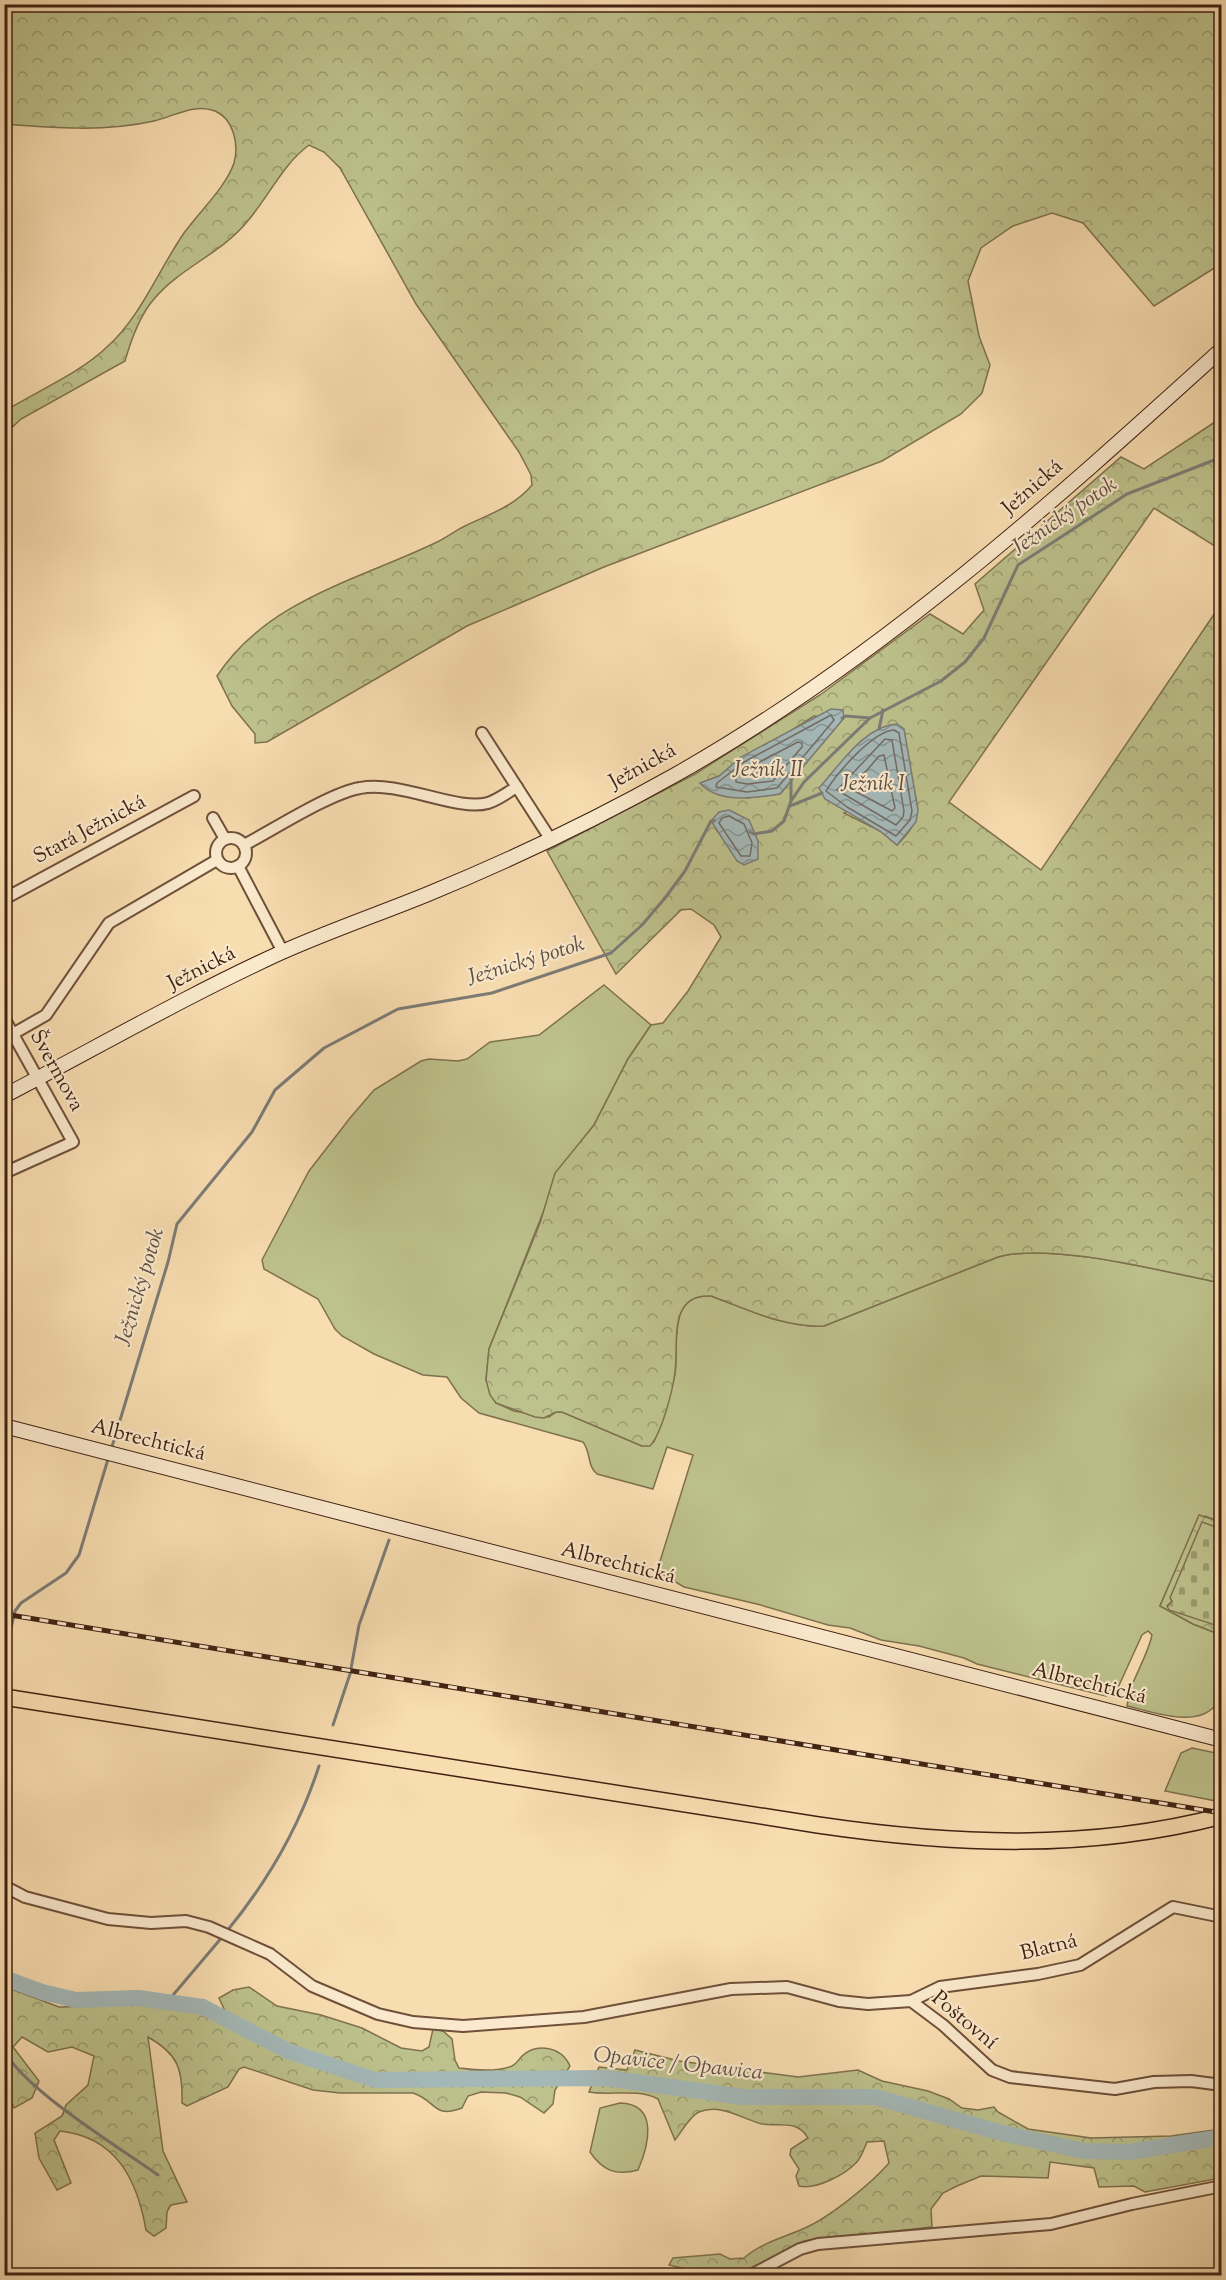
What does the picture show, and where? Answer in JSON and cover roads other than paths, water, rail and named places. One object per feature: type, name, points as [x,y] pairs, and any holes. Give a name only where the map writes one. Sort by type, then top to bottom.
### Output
[{"type":"main road","points":[[4,1697],[890,1835],[957,1841],[1032,1843],[1074,1841],[1158,1830],[1221,1816]]},
{"type":"street","name":"Ježnická","points":[[4,1096],[205,990],[283,952],[429,894],[551,840],[676,774],[775,714],[859,657],[978,563],[1221,349]]},
{"type":"street","points":[[482,733],[551,840]]},
{"type":"street","points":[[244,845],[342,794],[360,788],[396,788],[472,804],[489,802],[517,788]]},
{"type":"street","name":"Stará Ježnická","points":[[4,899],[194,796]]},
{"type":"street","points":[[213,818],[225,839]]},
{"type":"street","points":[[225,839],[239,840],[244,845],[246,853],[238,866],[230,868],[218,860],[216,852],[225,839]]},
{"type":"street","points":[[9,1036],[46,1015],[109,923],[218,860]]},
{"type":"street","points":[[238,866],[283,952]]},
{"type":"street","name":"Švermova","points":[[4,1018],[9,1036],[38,1078],[73,1142],[4,1173]]},
{"type":"street","name":"Albrechtická","points":[[4,1426],[1221,1740]]},
{"type":"street","name":"Poštovní","points":[[4,1886],[25,1897],[108,1919],[152,1923],[186,1921],[220,1932],[270,1954],[312,1986],[370,2011],[413,2022],[463,2026],[584,2017],[647,2007],[731,1989],[787,1987],[839,2001],[868,2004],[911,2001],[943,2025],[992,2070],[1010,2077],[1115,2089],[1173,2082],[1221,2085]]},
{"type":"street","name":"Blatná","points":[[911,2001],[940,1987],[1038,1974],[1080,1965],[1173,1907],[1221,1917]]},
{"type":"street","points":[[749,2276],[800,2249],[818,2244],[1051,2224],[1132,2204],[1221,2186]]},
{"type":"water","name":"Ježník II","points":[[831,709],[843,710],[844,718],[780,794],[748,798],[727,797],[708,790],[700,783],[719,776],[741,757]]},
{"type":"water","name":"Ježník I","points":[[897,724],[904,729],[918,810],[916,822],[897,845],[880,831],[825,799],[819,788],[863,739],[885,726]]},
{"type":"water","points":[[729,810],[749,820],[758,841],[758,859],[744,865],[737,861],[711,821],[719,812]]},
{"type":"waterway","name":"Ježnický potok","points":[[750,832],[754,834],[772,831],[784,821],[791,801],[804,782],[870,718],[941,681],[965,662],[984,638],[1018,565],[1127,494],[1222,457]]},
{"type":"waterway","points":[[879,729],[883,710]]},
{"type":"waterway","points":[[842,718],[846,716],[870,718]]},
{"type":"waterway","points":[[791,778],[791,801]]},
{"type":"waterway","points":[[790,806],[822,793]]},
{"type":"waterway","name":"Ježnický potok","points":[[111,1450],[168,1262],[177,1224],[252,1132],[275,1090],[324,1048],[398,1009],[492,993],[611,953],[642,925],[665,898],[685,871],[711,821],[714,821]]},
{"type":"waterway","name":"Ježnický potok","points":[[5,1686],[6,1650],[15,1611],[21,1603],[66,1573],[79,1555],[109,1456]]},
{"type":"waterway","points":[[333,1725],[350,1674],[359,1625],[389,1540]]},
{"type":"waterway","name":"Ježnický potok","points":[[4,1735],[9,1721],[8,1709]]},
{"type":"waterway","points":[[227,1931],[256,1893],[281,1853],[302,1811],[319,1766]]},
{"type":"waterway","points":[[168,2001],[223,1936]]},
{"type":"waterway","name":"Opavice / Opawica","points":[[4,1978],[42,1992],[76,2000],[138,1998],[203,2007],[288,2051],[375,2080],[606,2078],[743,2097],[875,2097],[1002,2133],[1084,2151],[1129,2152],[1222,2137]]},
{"type":"waterway","points":[[4,2051],[32,2084],[52,2101],[158,2175]]},
{"type":"railway","points":[[4,1614],[1222,1813]]}]
